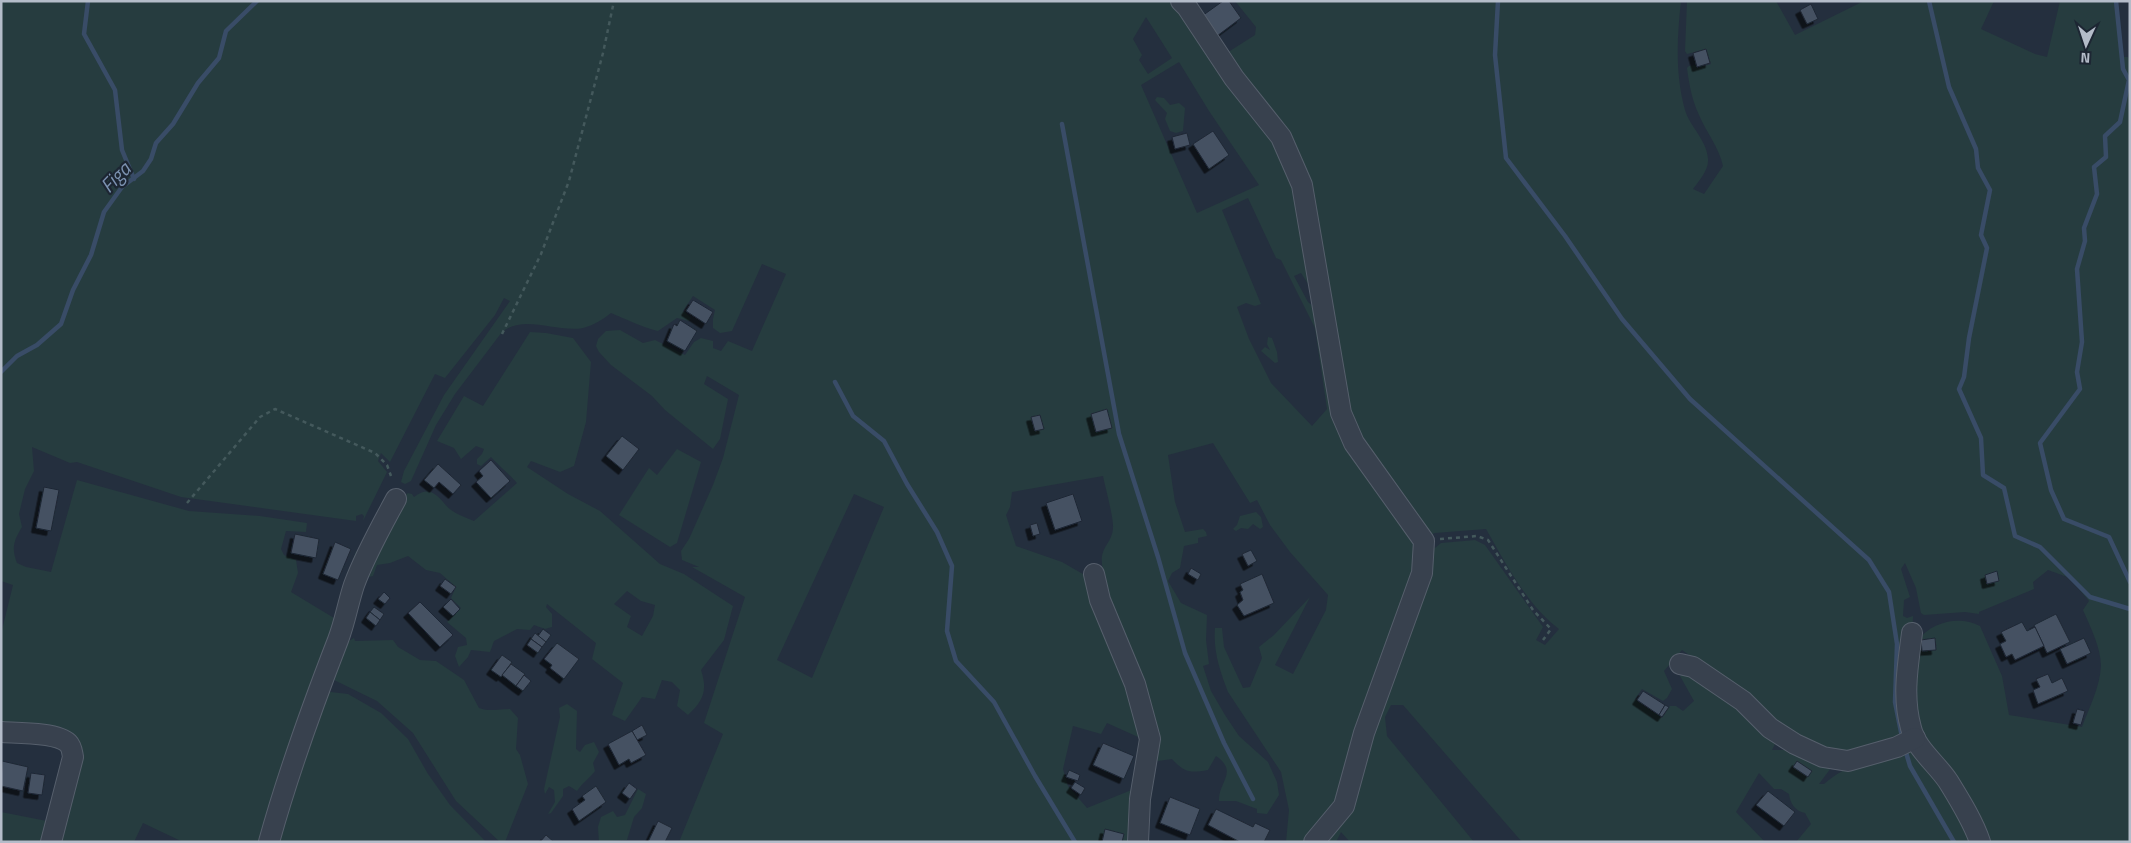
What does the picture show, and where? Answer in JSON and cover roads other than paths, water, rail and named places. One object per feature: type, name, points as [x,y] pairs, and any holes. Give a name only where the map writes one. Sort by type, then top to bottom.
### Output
[{"type":"street","points":[[1181,1],[1234,78],[1281,137],[1302,185],[1341,413],[1354,443],[1424,541],[1422,573],[1364,733],[1344,806],[1314,842]]},
{"type":"street","points":[[269,842],[282,795],[316,695],[339,638],[354,585],[369,549],[396,500]]},
{"type":"street","points":[[1094,574],[1100,600],[1135,684],[1150,739],[1140,799],[1138,842]]},
{"type":"street","points":[[1912,633],[1906,682],[1906,699],[1911,729],[1915,738],[1947,780],[1980,842]]},
{"type":"street","points":[[1680,664],[1693,668],[1743,700],[1770,728],[1795,744],[1824,757],[1848,761],[1897,747],[1915,738]]},
{"type":"street","points":[[1,732],[59,737],[69,743],[72,749],[73,757],[51,842]]},
{"type":"waterway","points":[[88,1],[84,34],[115,90],[122,150],[134,179]]},
{"type":"waterway","name":"Figa","points":[[1,372],[17,356],[37,345],[61,324],[73,290],[91,255],[104,212],[122,187],[143,171],[151,159],[156,143],[173,124],[198,83],[219,58],[226,31],[257,1]]},
{"type":"waterway","points":[[1498,1],[1495,55],[1506,158],[1565,236],[1622,319],[1690,399],[1869,560],[1889,592],[1897,644],[1895,702],[1902,737]]},
{"type":"waterway","points":[[1929,1],[1949,87],[1976,149],[1978,168],[1990,190],[1981,235],[1987,248],[1969,338],[1964,377],[1959,389],[1981,438],[1983,475],[2004,488],[2015,536],[2040,547],[2090,597],[2130,609]]},
{"type":"waterway","points":[[2116,1],[2123,69],[2129,80],[2120,122],[2105,136],[2106,157],[2094,167],[2097,194],[2084,228],[2085,241],[2077,269],[2082,342],[2077,372],[2080,389],[2040,443],[2051,490],[2064,519],[2109,537],[2130,582]]},
{"type":"waterway","points":[[1062,124],[1119,434],[1158,557],[1185,653],[1224,743],[1253,799]]},
{"type":"waterway","points":[[835,382],[853,416],[884,441],[907,484],[937,532],[952,566],[947,631],[956,661],[994,702],[1035,776],[1075,842]]},
{"type":"waterway","points":[[1905,749],[1910,766],[1954,842]]}]
